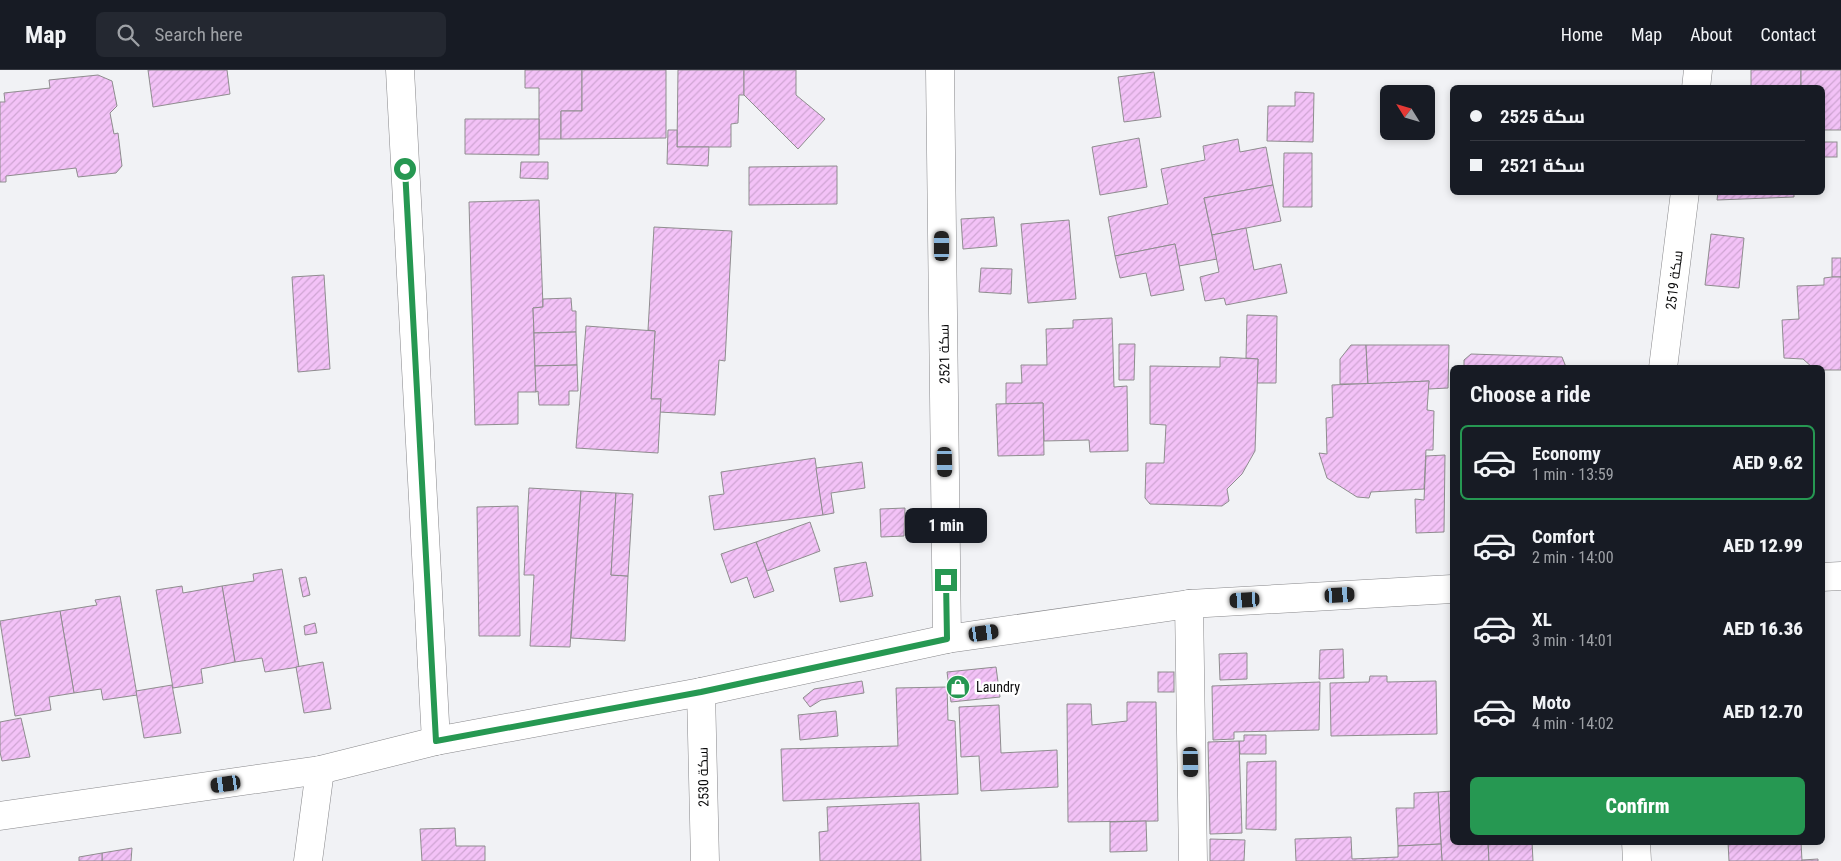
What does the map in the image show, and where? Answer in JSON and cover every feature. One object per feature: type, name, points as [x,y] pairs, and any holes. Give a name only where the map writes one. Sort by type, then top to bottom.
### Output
[{"type":"street","points":[[400,70],[436,741]]},
{"type":"street","name":"سكة 2521","points":[[940,70],[947,639]]},
{"type":"street","points":[[1696,85],[1698,70]]},
{"type":"street","name":"سكة 2519","points":[[1664,365],[1685,195]]},
{"type":"street","points":[[1825,577],[1841,576]]},
{"type":"street","points":[[0,816],[320,770],[436,741],[701,692],[947,639],[1189,604],[1450,589]]},
{"type":"street","points":[[1189,604],[1193,861]]},
{"type":"street","name":"سكة 2530","points":[[701,692],[705,861]]},
{"type":"street","points":[[308,861],[320,770]]},
{"type":"street","points":[[1636,845],[1636,861]]},
{"type":"building","points":[[148,70],[227,70],[230,94],[153,107]]},
{"type":"building","points":[[525,70],[582,70],[582,111],[561,111],[561,139],[539,139],[539,88],[525,88]]},
{"type":"building","points":[[582,70],[666,70],[666,138],[561,139],[561,111],[582,111]]},
{"type":"building","points":[[678,70],[744,70],[744,95],[739,95],[738,123],[731,124],[731,147],[677,147]]},
{"type":"building","points":[[744,70],[796,70],[796,95],[825,119],[798,149],[744,95]]},
{"type":"building","points":[[1751,70],[1801,70],[1801,85],[1751,85]]},
{"type":"building","points":[[1801,70],[1841,70],[1841,130],[1825,130],[1825,85],[1801,85]]},
{"type":"building","points":[[1154,72],[1161,117],[1124,122],[1118,77]]},
{"type":"building","points":[[98,75],[112,81],[117,106],[110,113],[114,134],[118,133],[122,166],[116,173],[78,177],[76,168],[6,176],[6,182],[0,182],[0,102],[5,102],[4,93],[50,88],[49,80]]},
{"type":"building","points":[[1295,92],[1314,93],[1313,142],[1267,141],[1268,106],[1295,106]]},
{"type":"building","points":[[465,119],[539,119],[539,155],[465,154]]},
{"type":"building","points":[[668,130],[677,130],[677,147],[709,147],[708,166],[667,164]]},
{"type":"building","points":[[1139,138],[1147,187],[1100,195],[1092,147]]},
{"type":"building","points":[[1238,139],[1240,152],[1266,147],[1273,185],[1204,198],[1217,259],[1179,266],[1175,244],[1115,256],[1108,217],[1168,204],[1161,169],[1205,160],[1203,146]]},
{"type":"building","points":[[1825,142],[1837,142],[1837,157],[1825,157]]},
{"type":"building","points":[[1284,153],[1312,153],[1312,207],[1283,207]]},
{"type":"building","points":[[521,162],[548,162],[548,179],[520,178]]},
{"type":"building","points":[[837,166],[837,204],[749,205],[749,167]]},
{"type":"building","points":[[1273,185],[1281,221],[1212,235],[1204,198]]},
{"type":"building","points":[[1718,195],[1794,195],[1794,197],[1717,200]]},
{"type":"building","points":[[539,200],[543,307],[533,308],[536,392],[518,392],[518,424],[475,425],[469,202]]},
{"type":"building","points":[[994,217],[997,246],[963,249],[961,219]]},
{"type":"building","points":[[1069,220],[1076,299],[1028,303],[1021,224]]},
{"type":"building","points":[[654,227],[732,231],[725,361],[719,360],[715,415],[659,412],[661,399],[651,399],[655,331],[648,330]]},
{"type":"building","points":[[1246,228],[1254,270],[1281,264],[1287,293],[1226,305],[1224,298],[1205,301],[1200,277],[1219,272],[1212,235]]},
{"type":"building","points":[[1711,234],[1744,238],[1739,288],[1705,285]]},
{"type":"building","points":[[1175,244],[1184,290],[1151,296],[1146,273],[1120,278],[1115,256]]},
{"type":"building","points":[[1832,258],[1841,258],[1841,277],[1832,277]]},
{"type":"building","points":[[981,268],[1012,269],[1011,294],[979,292]]},
{"type":"building","points":[[324,275],[330,369],[298,372],[292,277]]},
{"type":"building","points":[[1841,277],[1841,370],[1825,370],[1825,365],[1810,365],[1803,359],[1784,358],[1782,320],[1799,319],[1797,286],[1824,285],[1824,278]]},
{"type":"building","points":[[571,298],[572,311],[576,311],[576,332],[534,333],[533,308],[543,307],[543,299]]},
{"type":"building","points":[[1247,315],[1277,316],[1276,383],[1257,383],[1258,359],[1246,358]]},
{"type":"building","points":[[1112,318],[1114,387],[1127,386],[1128,451],[1090,452],[1089,440],[1044,441],[1043,403],[1006,404],[1006,383],[1022,383],[1021,365],[1047,365],[1046,329],[1073,328],[1073,320]]},
{"type":"building","points":[[586,326],[655,331],[651,399],[661,399],[658,453],[576,448]]},
{"type":"building","points":[[576,332],[577,365],[535,366],[534,333]]},
{"type":"building","points":[[1119,344],[1135,344],[1134,380],[1119,380]]},
{"type":"building","points":[[1351,345],[1366,345],[1368,384],[1340,384],[1340,359]]},
{"type":"building","points":[[1366,345],[1449,345],[1448,388],[1428,389],[1429,381],[1368,384]]},
{"type":"building","points":[[1471,354],[1562,357],[1565,365],[1464,365],[1464,360]]},
{"type":"building","points":[[1220,357],[1258,359],[1255,451],[1242,474],[1227,489],[1229,501],[1222,506],[1150,504],[1145,498],[1146,463],[1164,463],[1166,425],[1150,424],[1150,366],[1220,367]]},
{"type":"building","points":[[577,365],[578,391],[569,391],[569,405],[539,405],[538,391],[536,392],[535,366]]},
{"type":"building","points":[[1429,381],[1427,410],[1434,411],[1433,450],[1426,450],[1424,489],[1371,492],[1369,498],[1357,497],[1327,478],[1319,453],[1327,454],[1326,418],[1333,417],[1332,385]]},
{"type":"building","points":[[1043,403],[1044,455],[998,456],[996,404]]},
{"type":"building","points":[[1445,455],[1444,532],[1416,533],[1415,499],[1424,500],[1426,456]]},
{"type":"building","points":[[815,458],[823,515],[714,530],[709,496],[724,494],[721,472]]},
{"type":"building","points":[[862,462],[865,488],[831,493],[834,513],[823,515],[816,468]]},
{"type":"building","points":[[529,488],[581,491],[570,647],[530,646],[534,575],[524,575]]},
{"type":"building","points":[[581,491],[616,493],[611,575],[628,576],[625,641],[571,638]]},
{"type":"building","points":[[616,493],[633,494],[628,576],[611,575]]},
{"type":"building","points":[[518,506],[520,636],[479,636],[477,507]]},
{"type":"building","points":[[905,508],[904,536],[881,537],[880,509]]},
{"type":"building","points":[[810,522],[820,551],[767,571],[756,542]]},
{"type":"building","points":[[756,542],[774,591],[754,598],[747,577],[731,583],[721,554]]},
{"type":"building","points":[[866,562],[873,596],[840,602],[834,568]]},
{"type":"building","points":[[282,569],[299,667],[265,672],[262,658],[235,662],[222,586],[254,581],[253,574]]},
{"type":"building","points":[[306,577],[310,595],[303,597],[299,578]]},
{"type":"building","points":[[182,586],[183,593],[222,586],[235,662],[201,669],[203,683],[173,688],[156,590]]},
{"type":"building","points":[[120,596],[137,695],[103,700],[101,689],[74,693],[60,611],[97,605],[95,600]]},
{"type":"building","points":[[60,611],[74,693],[49,697],[51,710],[15,716],[0,621]]},
{"type":"building","points":[[315,623],[317,633],[305,635],[304,626]]},
{"type":"building","points":[[1343,649],[1344,678],[1319,679],[1320,650]]},
{"type":"building","points":[[1247,653],[1247,679],[1220,680],[1219,654]]},
{"type":"building","points":[[323,662],[331,709],[304,713],[296,667]]},
{"type":"building","points":[[996,667],[1000,697],[951,702],[947,672]]},
{"type":"building","points":[[1158,672],[1174,672],[1174,692],[1158,692]]},
{"type":"building","points":[[1370,676],[1387,676],[1387,682],[1436,681],[1437,734],[1331,736],[1330,683],[1369,682]]},
{"type":"building","points":[[862,681],[864,693],[821,700],[810,707],[803,698],[814,689]]},
{"type":"building","points":[[1320,682],[1319,730],[1234,732],[1234,739],[1213,740],[1212,686]]},
{"type":"building","points":[[172,685],[181,733],[144,738],[136,691]]},
{"type":"building","points":[[947,687],[948,720],[955,721],[958,794],[783,801],[781,749],[898,746],[896,688]]},
{"type":"building","points":[[1127,702],[1156,702],[1158,821],[1068,822],[1067,704],[1091,704],[1092,725],[1127,721]]},
{"type":"building","points":[[999,705],[1001,753],[1057,750],[1058,787],[981,791],[979,756],[961,757],[959,707]]},
{"type":"building","points":[[836,711],[838,736],[800,740],[798,715]]},
{"type":"building","points":[[21,718],[30,757],[2,761],[0,752],[0,722]]},
{"type":"building","points":[[1244,735],[1266,735],[1266,754],[1240,754],[1239,741],[1244,741]]},
{"type":"building","points":[[1239,741],[1242,833],[1210,834],[1208,742]]},
{"type":"building","points":[[1276,761],[1276,830],[1246,829],[1247,762]]},
{"type":"building","points":[[1450,791],[1450,845],[1488,845],[1489,861],[1442,861],[1438,792]]},
{"type":"building","points":[[1438,792],[1441,844],[1398,846],[1396,808],[1414,808],[1414,793]]},
{"type":"building","points":[[919,803],[921,861],[820,861],[819,832],[828,831],[827,807]]},
{"type":"building","points":[[1146,821],[1147,851],[1110,852],[1110,822]]},
{"type":"building","points":[[455,828],[456,846],[485,846],[485,861],[422,861],[420,829]]},
{"type":"building","points":[[1351,837],[1352,859],[1398,857],[1398,846],[1441,844],[1442,861],[1296,861],[1295,839]]},
{"type":"building","points":[[1210,839],[1245,840],[1244,861],[1210,861]]},
{"type":"building","points":[[1488,845],[1532,845],[1533,861],[1489,861]]},
{"type":"building","points":[[1728,845],[1801,845],[1802,861],[1729,861]]},
{"type":"building","points":[[132,848],[131,861],[102,861],[102,853]]},
{"type":"building","points":[[102,853],[102,861],[79,861],[79,857]]},
{"type":"building","points":[[1818,859],[1818,861],[1802,861],[1802,860]]},
{"type":"place","name":"Laundry","points":[[958,687]]},
{"type":"route","points":[[405,169],[436,741],[701,692],[947,639],[946,580]]}]
